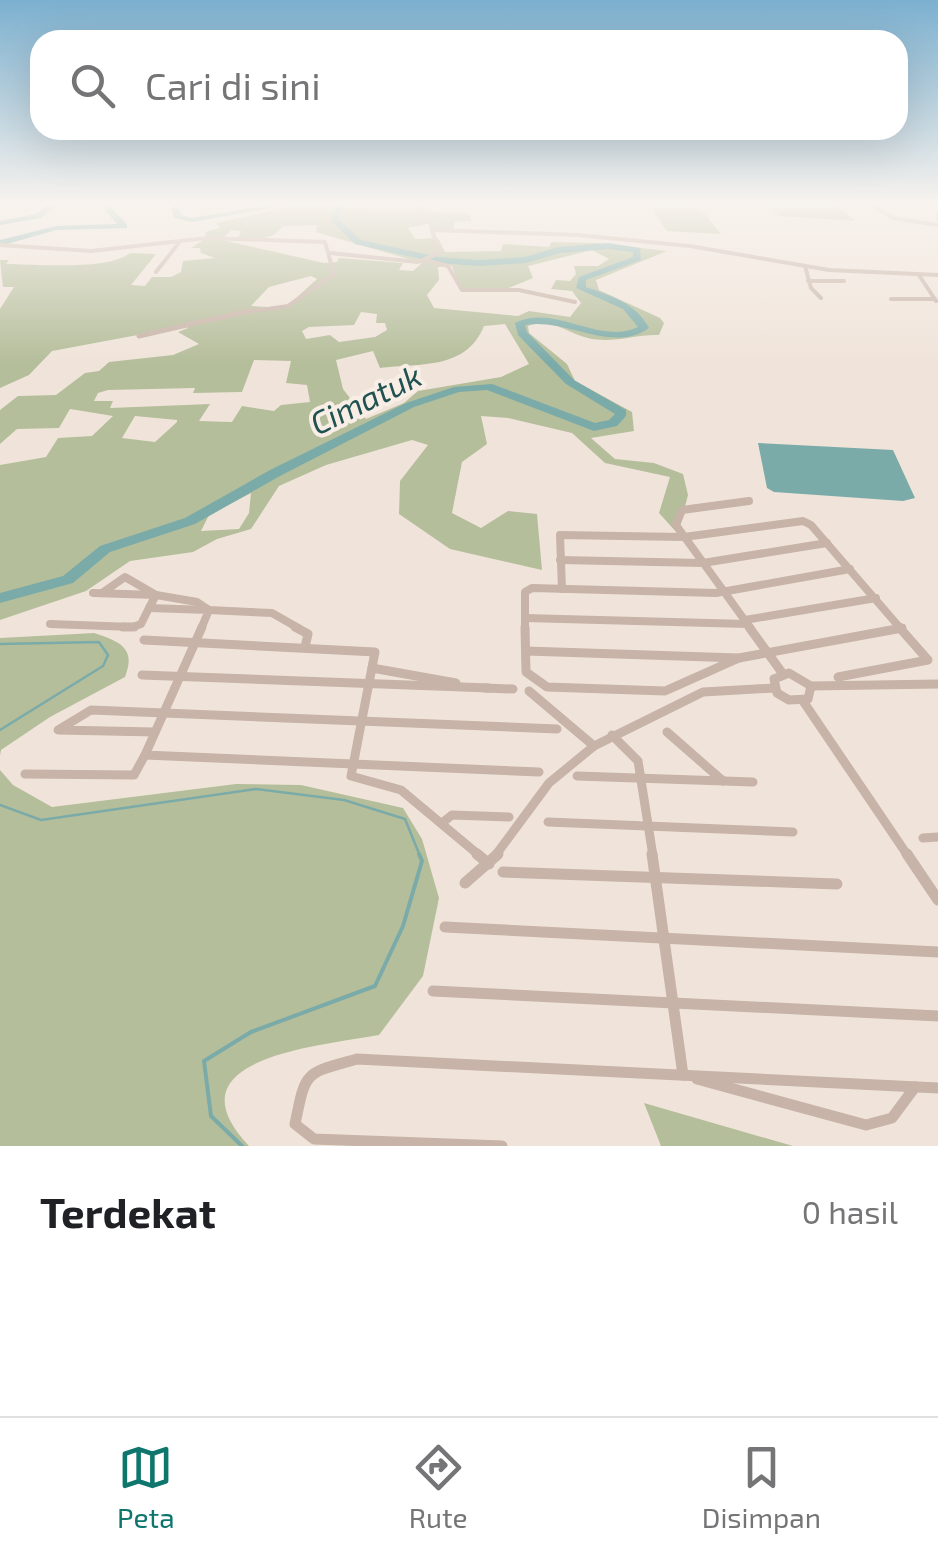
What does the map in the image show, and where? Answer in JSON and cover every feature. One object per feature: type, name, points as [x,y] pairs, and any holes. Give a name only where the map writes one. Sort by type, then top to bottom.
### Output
[{"type":"street","points":[[156,272],[168,256]]},
{"type":"street","points":[[139,336],[270,306],[288,306],[334,274],[331,256]]},
{"type":"street","points":[[377,256],[448,266],[462,290],[519,290],[576,302]]},
{"type":"street","points":[[425,260],[432,256]]},
{"type":"street","points":[[750,256],[805,266],[938,275]]},
{"type":"street","points":[[805,266],[808,281],[821,298]]},
{"type":"street","points":[[919,276],[937,301]]},
{"type":"street","points":[[808,281],[844,281]]},
{"type":"street","points":[[890,299],[937,301]]},
{"type":"street","points":[[749,501],[682,510],[676,525],[783,674]]},
{"type":"street","points":[[562,589],[559,537],[565,534],[684,536],[794,520],[811,524],[927,656],[925,662],[838,677]]},
{"type":"street","points":[[560,560],[703,563],[827,543]]},
{"type":"street","points":[[739,658],[671,690],[547,687],[526,672],[528,589],[724,591],[850,569]]},
{"type":"street","points":[[156,595],[125,577],[98,593],[156,595],[197,602],[209,610]]},
{"type":"street","points":[[50,624],[133,627],[141,624],[156,595]]},
{"type":"street","points":[[526,618],[746,622],[876,598]]},
{"type":"street","points":[[149,608],[272,612],[308,634],[305,647]]},
{"type":"street","points":[[25,774],[134,776],[209,610]]},
{"type":"street","points":[[526,651],[739,658],[902,628]]},
{"type":"street","points":[[144,640],[375,652],[351,776],[400,790],[489,864]]},
{"type":"street","points":[[372,668],[489,688]]},
{"type":"street","points":[[811,686],[812,696],[803,701],[782,697],[774,688],[774,679],[796,674],[811,686],[938,684]]},
{"type":"street","points":[[142,675],[513,689]]},
{"type":"street","points":[[464,883],[489,864],[522,825],[549,783],[594,746],[703,692],[774,688]]},
{"type":"street","points":[[529,691],[594,746]]},
{"type":"street","points":[[803,701],[938,900]]},
{"type":"street","points":[[155,732],[58,730],[90,710],[556,729]]},
{"type":"street","points":[[667,732],[723,781]]},
{"type":"street","points":[[612,736],[638,761],[642,778],[682,1076]]},
{"type":"street","points":[[145,755],[539,772]]},
{"type":"street","points":[[577,776],[754,782]]},
{"type":"street","points":[[442,823],[452,815],[509,817]]},
{"type":"street","points":[[548,822],[794,832]]},
{"type":"street","points":[[924,838],[938,837]]},
{"type":"street","points":[[504,872],[838,884]]},
{"type":"street","points":[[445,927],[934,948],[938,952]]},
{"type":"street","points":[[433,990],[938,1016]]},
{"type":"street","points":[[502,1146],[314,1139],[296,1124],[304,1080],[315,1071],[357,1059],[938,1088]]},
{"type":"street","points":[[682,1076],[854,1124],[878,1126],[907,1106],[915,1087]]},
{"type":"green space","points":[[124,256],[154,256],[131,285],[145,286],[152,277],[171,277],[181,272],[183,261],[215,258],[211,256],[295,256],[324,263],[337,262],[339,258],[403,263],[399,270],[413,271],[422,263],[400,256],[566,256],[528,266],[533,278],[504,290],[460,288],[452,266],[438,267],[439,280],[427,295],[434,308],[518,316],[529,311],[570,317],[581,303],[572,291],[551,289],[556,280],[570,281],[576,274],[574,266],[598,266],[609,259],[604,256],[654,256],[596,280],[599,290],[660,318],[664,323],[659,335],[597,340],[544,323],[528,326],[529,333],[567,364],[575,381],[632,412],[634,431],[591,438],[615,459],[654,463],[683,474],[688,495],[678,534],[659,513],[670,477],[605,463],[572,433],[481,416],[487,444],[462,462],[452,513],[481,528],[508,511],[537,514],[542,570],[450,549],[399,514],[400,481],[428,445],[412,440],[326,465],[279,486],[251,529],[217,539],[193,552],[130,561],[86,591],[0,620],[0,465],[46,457],[58,438],[92,436],[113,416],[70,409],[59,428],[17,429],[0,444],[0,410],[18,396],[56,395],[85,373],[99,371],[109,362],[173,355],[199,344],[178,332],[186,326],[52,351],[29,375],[0,388],[0,309],[14,287],[3,287],[0,260],[9,260],[6,264],[71,265]],"holes":[[[311,276],[317,279],[285,308],[251,306],[269,287]],[[361,312],[377,314],[376,323],[385,323],[387,330],[375,337],[339,342],[330,335],[306,339],[302,331],[309,327],[354,325]],[[505,324],[529,364],[501,377],[418,391],[404,403],[366,419],[343,389],[336,360],[373,351],[380,368],[441,362],[466,350],[484,326]],[[254,360],[291,361],[286,383],[307,385],[310,402],[281,405],[274,411],[242,406],[232,422],[199,421],[210,404],[110,408],[113,401],[94,401],[98,393],[108,390],[195,388],[193,393],[242,392]],[[135,416],[177,420],[155,442],[122,438]],[[251,493],[249,513],[239,529],[201,531],[209,515]]]},
{"type":"green space","points":[[94,633],[111,639],[127,652],[125,677],[50,717],[1,750],[0,756],[0,638]]},
{"type":"green space","points":[[0,770],[13,785],[52,807],[236,784],[301,785],[403,808],[422,839],[439,898],[423,976],[379,1035],[290,1051],[261,1061],[238,1075],[226,1093],[228,1116],[249,1146],[0,1146]]},
{"type":"green space","points":[[644,1103],[793,1146],[661,1146]]},
{"type":"water","points":[[758,443],[893,450],[915,498],[903,501],[774,492],[767,488]]},
{"type":"waterway","name":"Cimatuk","points":[[422,256],[479,263],[538,256]]},
{"type":"waterway","name":"Cimatuk","points":[[0,598],[68,580],[105,549],[190,521],[410,405],[458,389],[488,386],[594,427],[613,423],[622,413],[570,382],[522,333],[520,323],[553,321],[618,335],[644,328],[626,307],[581,288],[582,279],[638,256]]},
{"type":"waterway","points":[[0,644],[99,642],[108,655],[103,666],[0,730]]},
{"type":"waterway","points":[[0,805],[41,820],[256,789],[344,800],[405,819],[420,856]]},
{"type":"waterway","points":[[242,1146],[211,1116],[204,1061],[251,1032],[375,986],[403,926],[422,861],[419,854]]}]
